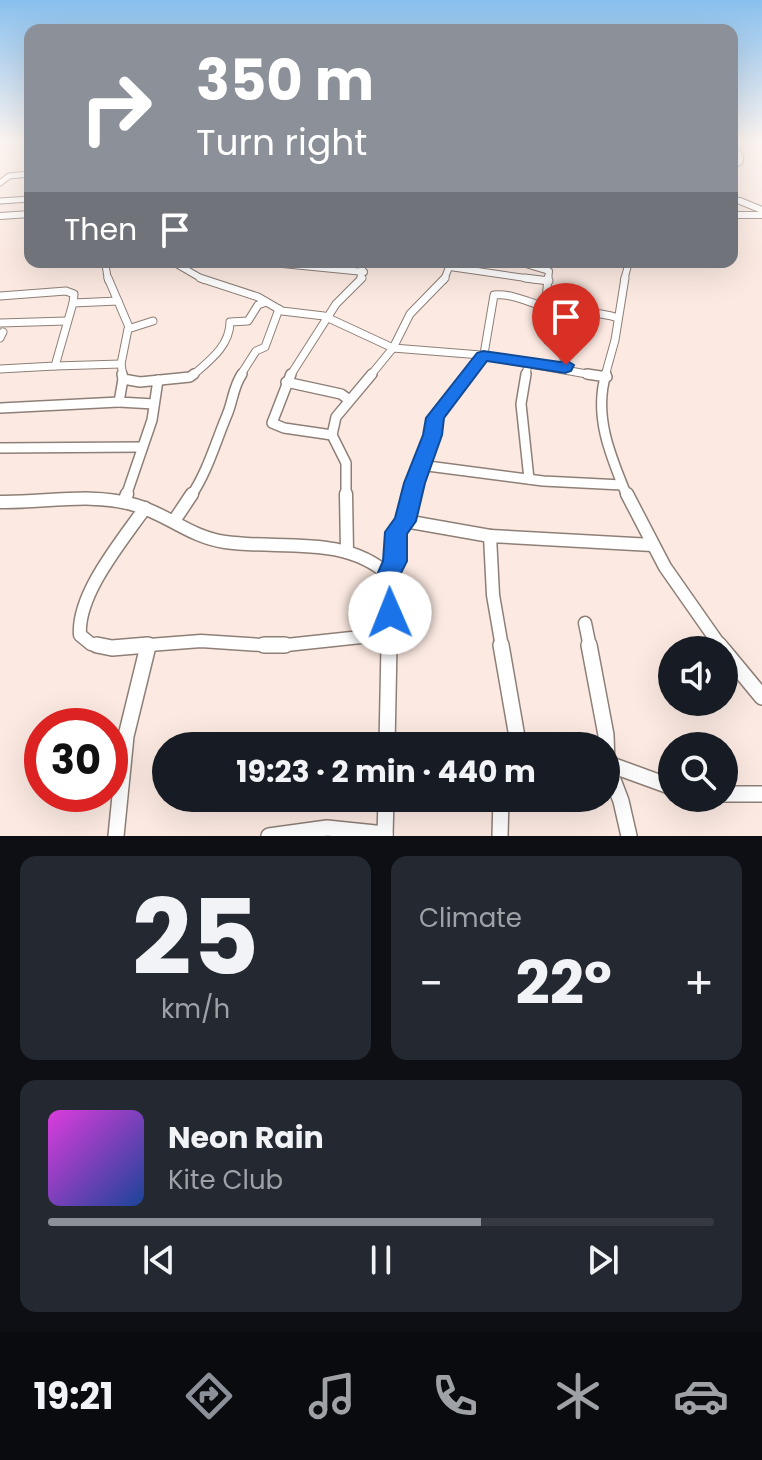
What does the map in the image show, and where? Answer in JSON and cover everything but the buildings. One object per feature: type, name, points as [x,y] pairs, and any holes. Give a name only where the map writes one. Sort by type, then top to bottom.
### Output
[{"type":"street","points":[[0,201],[24,199]]},
{"type":"street","points":[[738,201],[762,212]]},
{"type":"street","points":[[738,214],[762,212]]},
{"type":"street","points":[[0,216],[24,214]]},
{"type":"street","points":[[106,268],[110,288],[129,327],[121,364],[123,379],[119,402]]},
{"type":"street","points":[[184,268],[210,283],[279,309],[328,317],[393,348],[483,356],[607,377]]},
{"type":"street","points":[[323,268],[364,272]]},
{"type":"street","points":[[332,435],[273,424],[286,382],[328,317],[364,272],[364,268]]},
{"type":"street","points":[[347,552],[346,463],[332,435],[336,417],[393,348],[410,314],[443,283],[449,268]]},
{"type":"street","points":[[469,268],[549,281]]},
{"type":"street","points":[[523,268],[525,277]]},
{"type":"street","points":[[548,268],[548,341],[563,349],[565,368]]},
{"type":"street","points":[[627,268],[619,293],[621,303],[600,404],[622,485],[652,545],[713,636]]},
{"type":"street","points":[[387,732],[389,575],[395,561],[396,532],[405,521],[420,465],[433,435],[435,418],[483,356],[490,303],[502,275]]},
{"type":"street","points":[[0,296],[66,291],[74,294],[55,366]]},
{"type":"street","points":[[496,293],[533,300],[549,308],[602,311],[618,318]]},
{"type":"street","points":[[73,303],[118,301]]},
{"type":"street","points":[[123,379],[190,377],[216,355],[230,332],[230,322],[248,321],[258,305],[266,302]]},
{"type":"street","points":[[174,521],[199,484],[228,413],[235,384],[256,351],[265,347],[279,309]]},
{"type":"street","points":[[1,331],[67,321]]},
{"type":"street","points":[[129,327],[153,321]]},
{"type":"street","points":[[528,363],[521,404],[529,479]]},
{"type":"street","points":[[0,369],[121,364]]},
{"type":"street","points":[[124,502],[152,420],[158,380]]},
{"type":"street","points":[[286,382],[341,394],[348,399]]},
{"type":"street","points":[[1,408],[119,402],[154,404]]},
{"type":"street","points":[[0,448],[142,447]]},
{"type":"street","points":[[420,465],[446,472],[622,485]]},
{"type":"street","points":[[0,502],[124,502],[145,508],[209,540],[311,546],[347,552],[373,560],[389,575]]},
{"type":"street","points":[[145,508],[100,573],[78,630],[85,639],[101,647],[236,641],[277,646],[389,634]]},
{"type":"street","points":[[405,521],[490,536],[652,545]]},
{"type":"street","points":[[490,536],[490,571],[516,732]]},
{"type":"street","points":[[585,623],[605,732]]},
{"type":"street","points":[[116,836],[126,736],[148,646]]},
{"type":"street","points":[[738,669],[762,697]]},
{"type":"street","points":[[620,769],[658,782]]},
{"type":"street","points":[[738,794],[762,794]]},
{"type":"street","points":[[620,799],[629,836]]},
{"type":"street","points":[[269,836],[291,829],[362,828],[385,835],[386,812]]},
{"type":"street","points":[[500,836],[501,812]]},
{"type":"route","points":[[390,613],[389,575],[395,561],[396,532],[405,521],[414,483],[433,435],[435,418],[483,356],[565,368],[566,365]]}]
